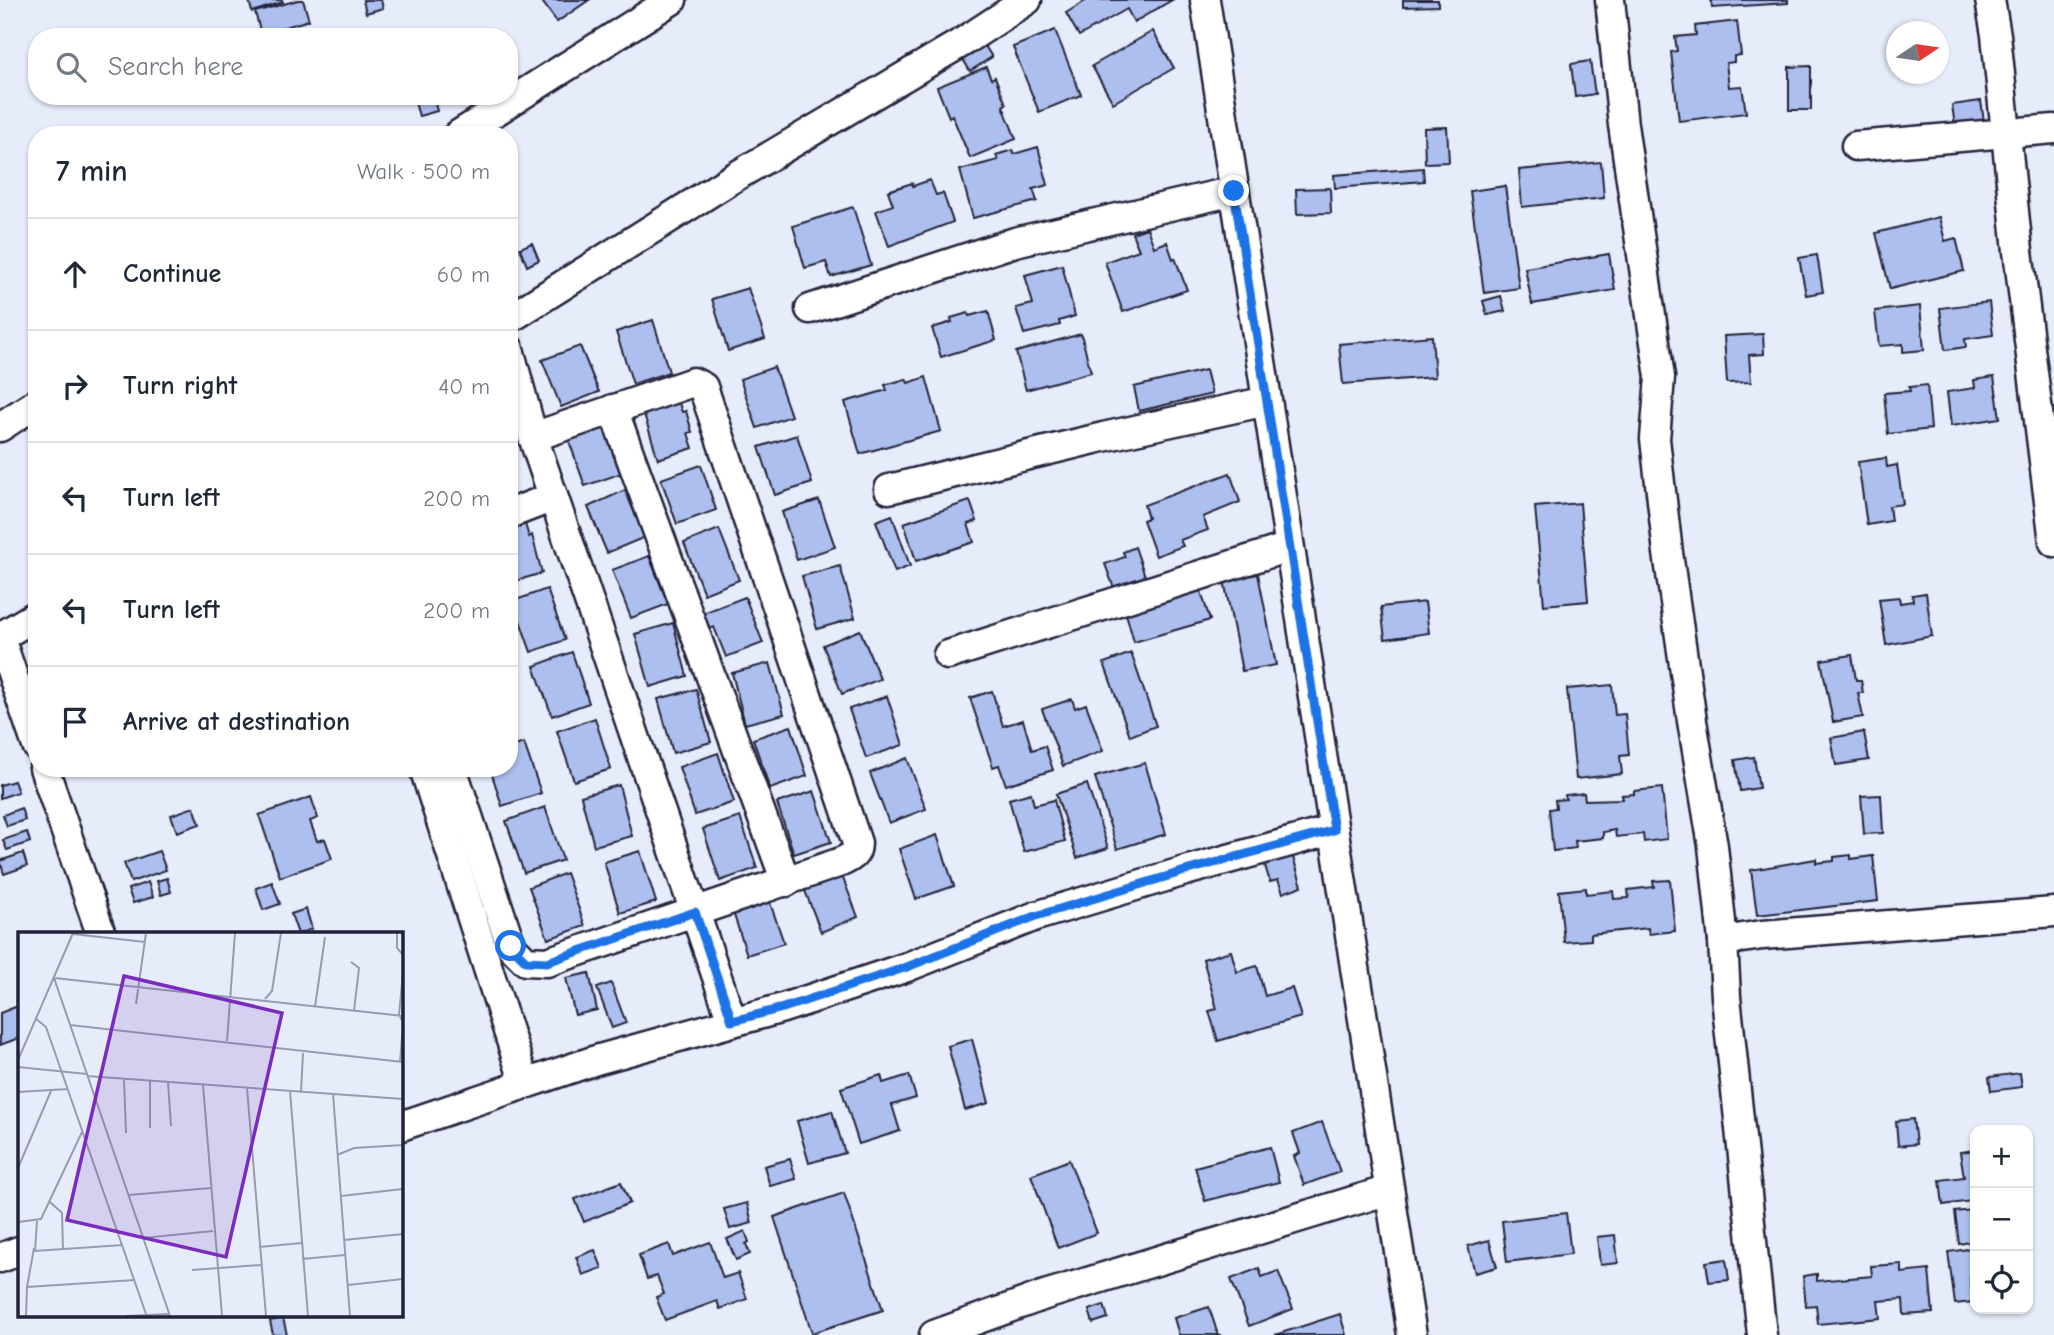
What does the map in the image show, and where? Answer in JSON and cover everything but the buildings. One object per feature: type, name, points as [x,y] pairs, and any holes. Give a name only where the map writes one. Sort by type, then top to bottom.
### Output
[{"type":"street","points":[[518,97],[672,0]]},
{"type":"street","points":[[518,313],[733,178],[966,40],[1027,0]]},
{"type":"street","points":[[1205,0],[1412,1335]]},
{"type":"street","points":[[1610,0],[1623,125],[1660,377],[1656,439],[1668,553],[1713,846],[1726,997],[1762,1335]]},
{"type":"street","points":[[1990,0],[2054,542]]},
{"type":"street","points":[[472,126],[506,105]]},
{"type":"street","points":[[1856,146],[2054,128]]},
{"type":"street","points":[[810,309],[1015,242],[1234,191]]},
{"type":"street","points":[[518,382],[533,438],[732,1021]]},
{"type":"street","points":[[455,777],[511,946],[526,961],[547,962],[786,882],[853,856],[857,843],[703,387],[693,382],[533,438]]},
{"type":"street","points":[[889,489],[1103,437],[1267,401]]},
{"type":"street","points":[[0,427],[28,409]]},
{"type":"street","points":[[613,409],[786,882]]},
{"type":"street","points":[[518,511],[553,497]]},
{"type":"street","points":[[948,655],[1289,547]]},
{"type":"street","points":[[28,621],[0,638],[28,720]]},
{"type":"street","points":[[47,777],[100,932]]},
{"type":"street","points":[[427,777],[525,1084]]},
{"type":"street","points":[[402,1126],[596,1060],[783,1008],[907,967],[1036,916],[1334,830]]},
{"type":"street","points":[[1723,941],[1762,935],[2054,912]]},
{"type":"street","points":[[934,1335],[1058,1292],[1389,1190]]},
{"type":"street","points":[[0,1258],[18,1251]]},
{"type":"route","points":[[511,946],[526,961],[547,962],[695,912],[732,1021],[783,1008],[907,967],[1036,916],[1334,830],[1234,191]]}]
